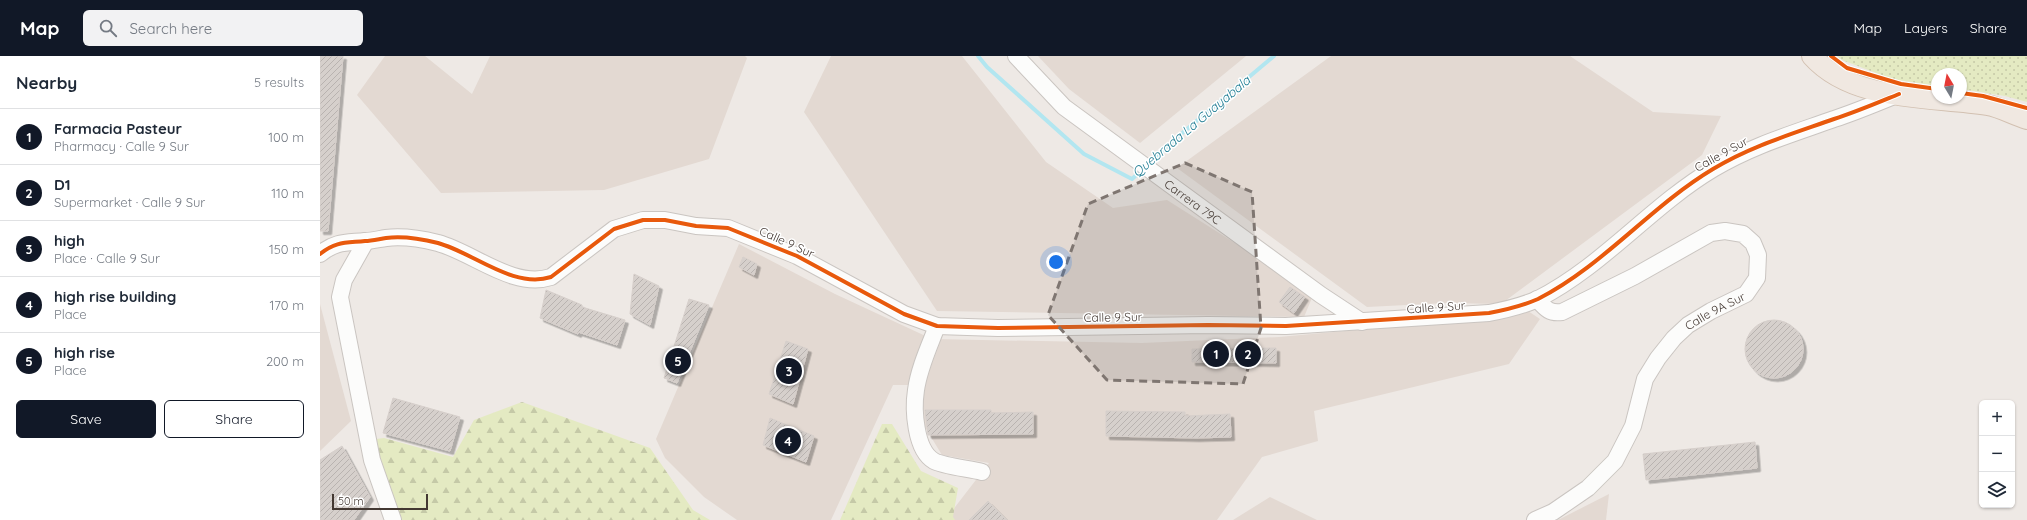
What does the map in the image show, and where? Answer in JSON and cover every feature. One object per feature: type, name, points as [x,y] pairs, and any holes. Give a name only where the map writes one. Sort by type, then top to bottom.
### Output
[{"type":"main road","points":[[1812,56],[1827,70],[1841,79],[1864,88],[1899,94]]},
{"type":"main road","name":"Calle 9 Sur","points":[[1899,94],[1989,106],[2027,120]]},
{"type":"street","name":"Carrera 79C","points":[[1016,56],[1064,107],[1321,295],[1362,322]]},
{"type":"street","name":"Calle 9 Sur","points":[[320,254],[328,248],[341,242],[407,238],[438,243],[523,280],[539,281],[551,277],[600,238],[628,224],[643,220],[665,220],[696,226],[728,228],[797,256],[904,314],[937,326],[1006,328],[1315,325],[1488,313],[1519,306],[1537,299],[1568,281],[1623,239],[1690,183],[1714,168],[1774,139],[1836,119],[1899,94]]},
{"type":"street","name":"Calle 9A Sur","points":[[1535,520],[1553,512],[1588,488],[1615,461],[1633,426],[1645,379],[1655,363],[1674,338],[1688,325],[1711,311],[1746,294],[1757,278],[1758,255],[1753,243],[1747,236],[1736,232],[1717,232],[1702,237],[1635,276],[1562,312],[1549,312],[1537,299]]},
{"type":"street","points":[[366,241],[344,280],[340,296],[372,460],[393,520]]},
{"type":"street","points":[[1315,325],[1322,314],[1321,295]]},
{"type":"street","points":[[937,326],[915,391],[918,440],[925,452],[934,461],[982,472]]},
{"type":"highlighted area","points":[[1185,163],[1252,192],[1261,328],[1243,384],[1107,380],[1048,315],[1088,204]]},
{"type":"shaded area","points":[[385,56],[425,56],[472,94],[490,56],[745,56],[747,58],[709,159],[604,190],[441,193],[357,95]]},
{"type":"shaded area","points":[[831,56],[962,56],[1046,162],[1113,208],[1167,200],[1314,293],[1304,317],[937,311],[804,112]]},
{"type":"shaded area","points":[[1038,56],[1246,56],[1140,143],[1069,89]]},
{"type":"shaded area","points":[[1331,56],[1570,56],[1653,112],[1721,116],[1702,155],[1501,304],[1446,303],[1367,307],[1177,168]]},
{"type":"shaded area","points":[[739,244],[835,294],[932,339],[1142,343],[1279,337],[1487,318],[1525,309],[1540,319],[1509,364],[1314,411],[1318,441],[1262,457],[1217,520],[945,520],[989,463],[942,455],[914,409],[917,385],[893,385],[831,520],[737,520],[704,497],[665,458],[656,439]]},
{"type":"shaded area","points":[[320,304],[351,421],[320,451]]},
{"type":"shaded area","points":[[1609,494],[1606,520],[1558,520]]},
{"type":"shaded area","points":[[1270,497],[1317,520],[1233,520]]},
{"type":"green space","points":[[1837,56],[2027,56],[2027,102],[2005,96],[1967,90],[1967,68],[1931,68],[1931,85],[1892,79],[1842,60]]},
{"type":"green space","points":[[522,402],[650,448],[693,510],[710,520],[399,520],[374,446],[376,439],[384,438],[453,457],[474,420]]},
{"type":"green space","points":[[882,424],[892,424],[921,471],[958,488],[953,517],[955,520],[840,520]]},
{"type":"building","points":[[320,56],[343,56],[328,231],[320,231]]},
{"type":"building","points":[[743,257],[757,264],[754,275],[739,267]]},
{"type":"building","points":[[634,274],[659,286],[650,325],[630,314]]},
{"type":"building","points":[[1290,287],[1305,297],[1294,313],[1279,302]]},
{"type":"building","points":[[546,290],[582,305],[582,307],[625,320],[617,345],[578,332],[578,334],[540,318]]},
{"type":"building","points":[[689,299],[709,305],[677,383],[664,378]]},
{"type":"building","points":[[1768,320],[1780,320],[1795,328],[1803,343],[1803,355],[1795,370],[1780,378],[1768,378],[1753,370],[1745,355],[1745,343],[1753,328]]},
{"type":"building","points":[[786,341],[808,349],[793,404],[769,394]]},
{"type":"building","points":[[1276,348],[1276,363],[1192,362],[1192,349]]},
{"type":"building","points":[[393,398],[460,417],[450,451],[383,433]]},
{"type":"building","points":[[925,410],[991,410],[991,413],[1033,412],[1033,434],[928,435]]},
{"type":"building","points":[[1106,411],[1185,412],[1185,416],[1230,414],[1231,437],[1196,438],[1106,436]]},
{"type":"building","points":[[770,418],[814,436],[806,462],[763,445]]},
{"type":"building","points":[[1755,442],[1757,468],[1646,480],[1643,454]]},
{"type":"building","points":[[342,446],[370,497],[354,520],[320,520],[320,460]]},
{"type":"building","points":[[988,501],[1007,520],[969,520]]},
{"type":"waterway","name":"Quebrada La Guayabala","points":[[978,56],[987,67],[1084,154],[1132,179],[1143,169]]},
{"type":"waterway","name":"Quebrada La Guayabala","points":[[1148,164],[1174,140],[1274,56]]},
{"type":"cycle path","points":[[1831,56],[1847,68],[1901,84],[1931,88]]},
{"type":"cycle path","points":[[320,254],[341,243],[370,241],[392,237],[412,238],[438,243],[452,248],[508,274],[522,278],[537,279],[551,277],[614,229],[643,220],[665,220],[696,226],[728,228],[797,256],[904,314],[937,326],[998,328],[1208,325],[1286,326],[1489,313],[1514,308],[1538,299],[1562,285],[1606,253],[1690,184],[1727,161],[1772,141],[1899,94]]},
{"type":"cycle path","points":[[1967,94],[1983,96],[2027,108]]},
{"type":"place","name":"Farmacia Pasteur","points":[[1216,354]]},
{"type":"place","name":"D1","points":[[1248,354]]},
{"type":"place","name":"high rise","points":[[678,361]]},
{"type":"place","name":"high","points":[[789,371]]},
{"type":"place","name":"high rise building","points":[[788,441]]}]
